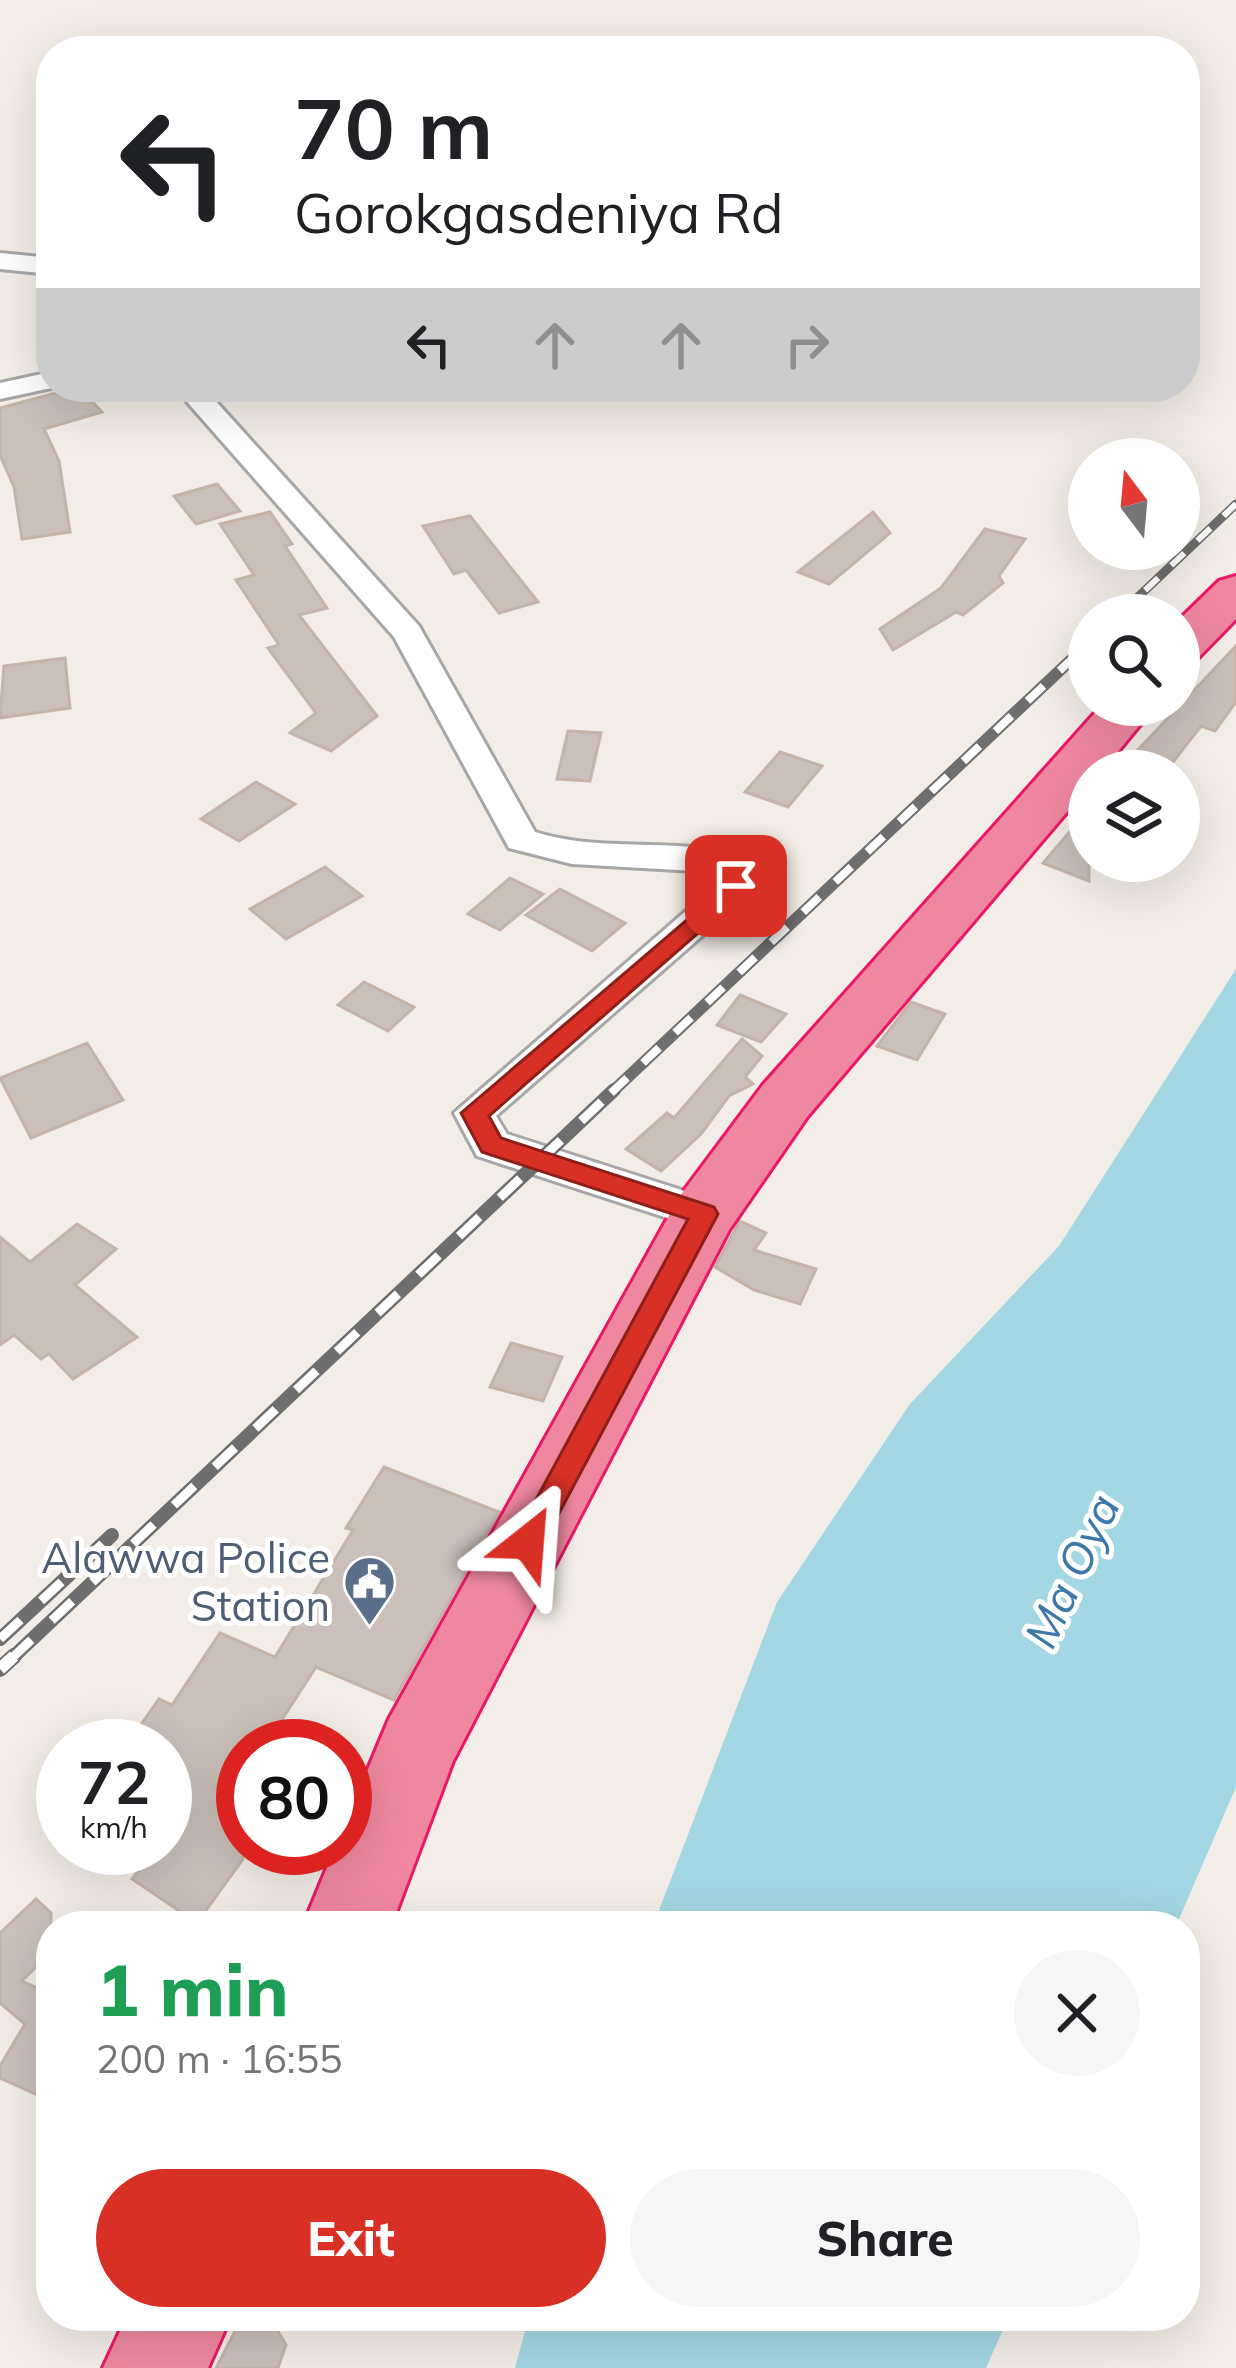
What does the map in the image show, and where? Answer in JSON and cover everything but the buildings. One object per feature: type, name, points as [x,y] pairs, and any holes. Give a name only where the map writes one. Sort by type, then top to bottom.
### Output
[{"type":"highway","points":[[1200,627],[1236,591]]},
{"type":"highway","points":[[352,1911],[418,1746],[704,1214],[785,1101],[1112,726]]},
{"type":"highway","points":[[153,2368],[174,2331]]},
{"type":"street","points":[[0,261],[36,265]]},
{"type":"street","points":[[0,392],[36,384]]},
{"type":"street","points":[[201,402],[407,634],[523,840],[556,854],[698,856],[728,863],[736,886],[474,1113],[492,1145],[704,1214]]},
{"type":"water","name":"Ma Oya","points":[[1236,969],[1236,1787],[1182,1911],[659,1911],[777,1602],[910,1404],[1059,1246]]},
{"type":"water","points":[[525,2331],[1002,2331],[986,2368],[515,2368]]},
{"type":"railway","points":[[1141,594],[1236,504]]},
{"type":"railway","points":[[611,1093],[1068,663]]},
{"type":"railway","points":[[11,1659],[614,1090]]},
{"type":"railway","points":[[0,1639],[112,1535]]},
{"type":"railway","points":[[0,1669],[14,1656]]},
{"type":"place","name":"Alawwa Police Station","points":[[369,1628]]},
{"type":"route","points":[[528,1542],[704,1214],[492,1145],[474,1113],[736,886]]}]
